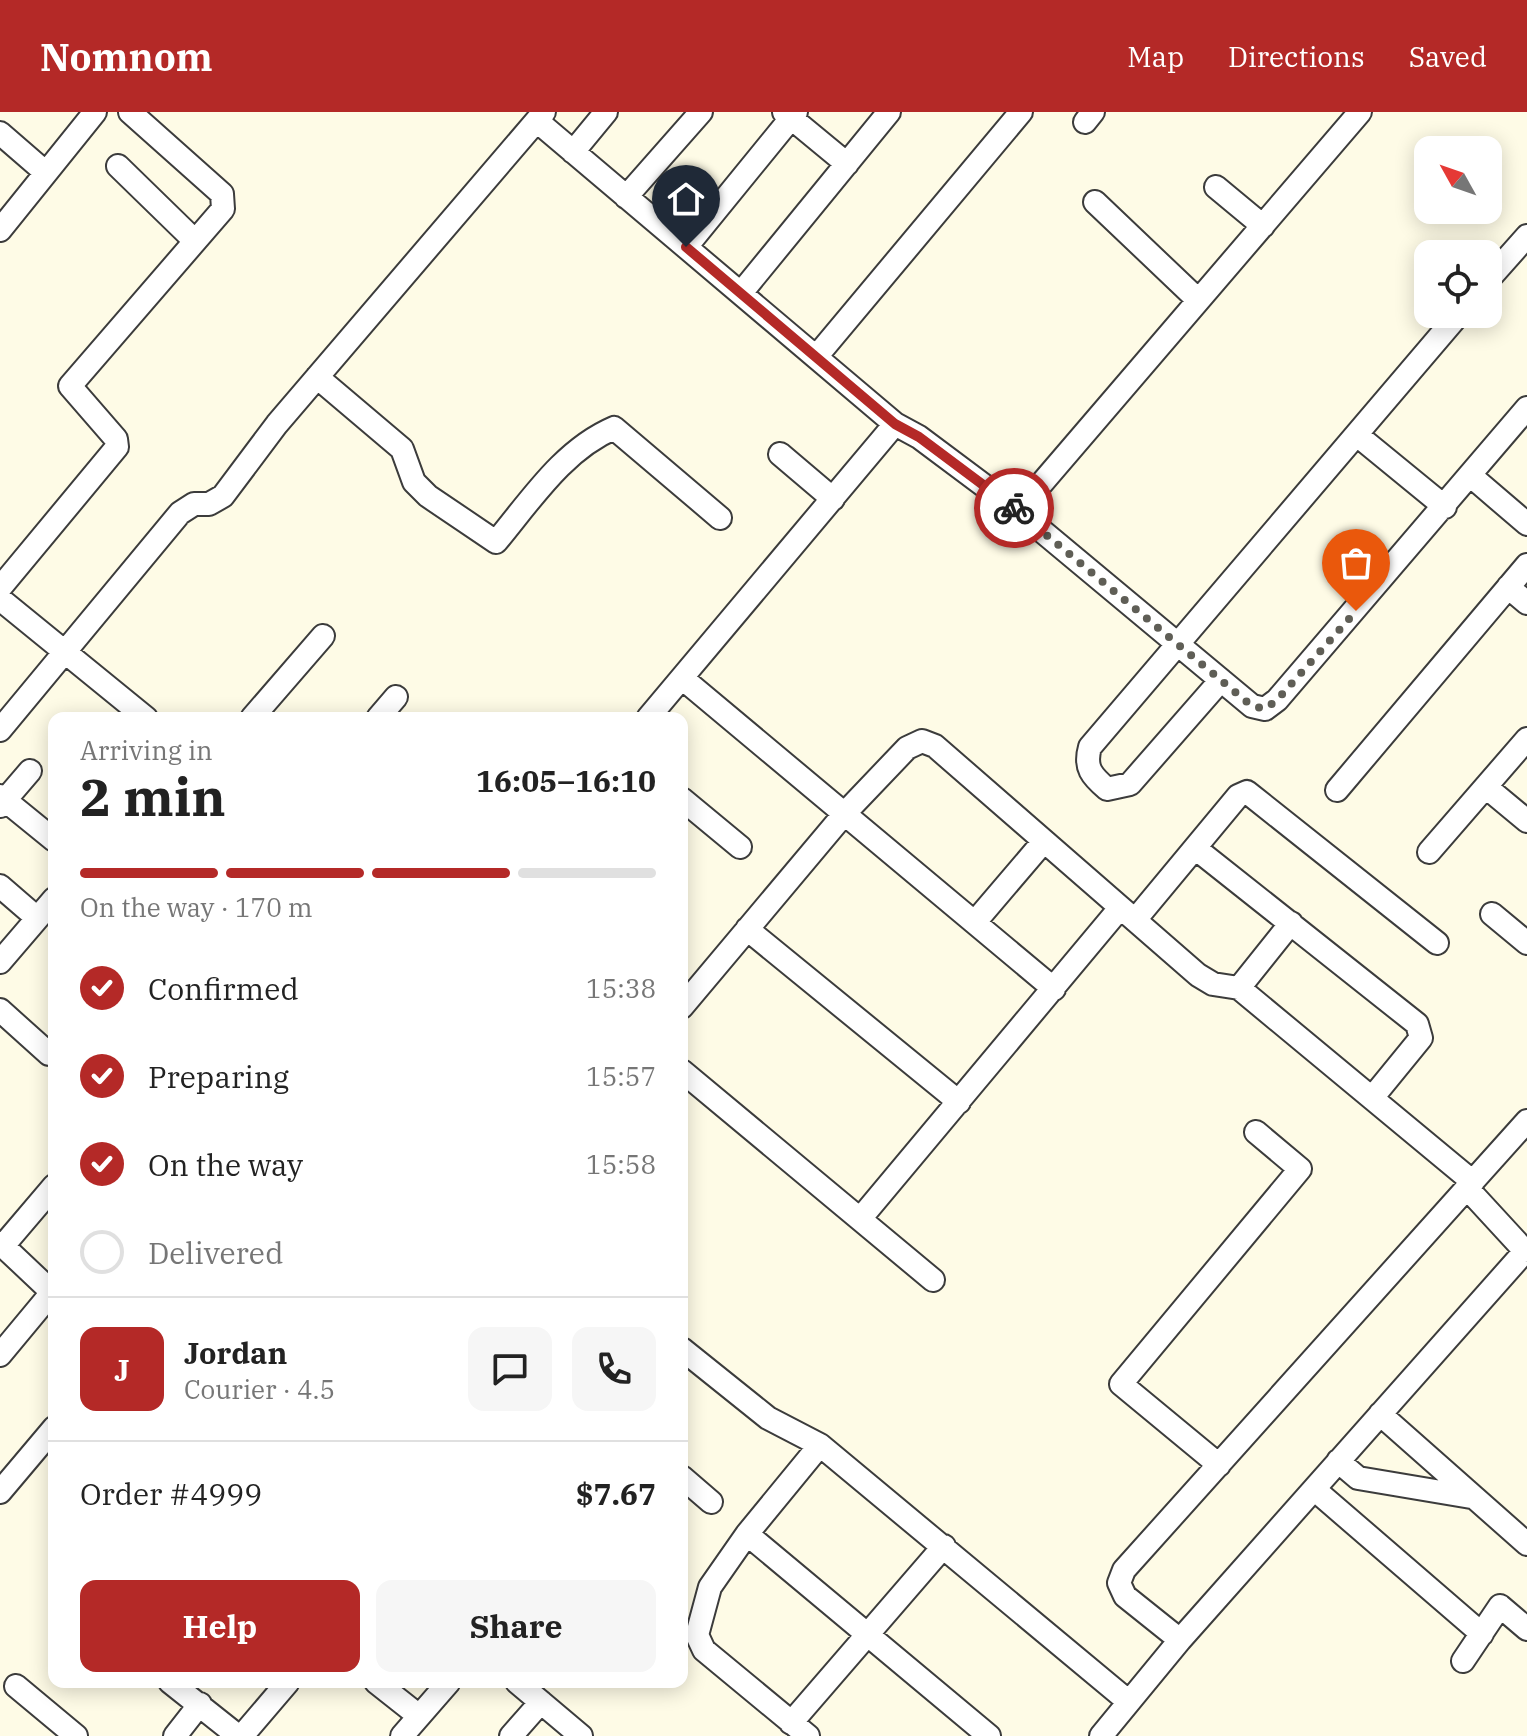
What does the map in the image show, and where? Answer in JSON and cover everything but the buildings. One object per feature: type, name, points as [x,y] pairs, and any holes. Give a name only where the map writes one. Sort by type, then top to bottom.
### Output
[{"type":"street","points":[[0,230],[95,112]]},
{"type":"street","points":[[0,588],[117,447],[116,439],[70,386],[223,209],[222,194],[130,112]]},
{"type":"street","points":[[573,152],[606,112]]},
{"type":"street","points":[[626,197],[701,112]]},
{"type":"street","points":[[741,293],[889,112]]},
{"type":"street","points":[[816,357],[1021,112]]},
{"type":"street","points":[[1018,511],[1360,112]]},
{"type":"street","points":[[686,247],[790,114],[847,164]]},
{"type":"street","points":[[0,730],[180,513],[194,504],[209,504],[223,496],[317,377],[540,117],[573,152],[895,424],[919,437],[1018,511],[1252,706],[1265,709],[1277,700],[1527,408]]},
{"type":"street","points":[[0,133],[45,172]]},
{"type":"street","points":[[118,166],[195,241]]},
{"type":"street","points":[[1216,187],[1263,226]]},
{"type":"street","points":[[1095,202],[1198,300]]},
{"type":"street","points":[[1502,264],[1527,236]]},
{"type":"street","points":[[1221,680],[1130,784],[1107,789],[1091,775],[1086,761],[1090,747],[1447,328]]},
{"type":"street","points":[[317,377],[402,449],[414,482],[428,496],[496,542],[556,470],[594,437],[614,428],[720,518]]},
{"type":"street","points":[[653,712],[895,424]]},
{"type":"street","points":[[1357,435],[1445,507]]},
{"type":"street","points":[[780,454],[833,499]]},
{"type":"street","points":[[1471,476],[1527,524]]},
{"type":"street","points":[[1337,790],[1527,565]]},
{"type":"street","points":[[1508,587],[1527,603]]},
{"type":"street","points":[[0,599],[139,712]]},
{"type":"street","points":[[257,712],[323,636]]},
{"type":"street","points":[[682,678],[1054,989]]},
{"type":"street","points":[[383,712],[396,697]]},
{"type":"street","points":[[1429,852],[1527,739]]},
{"type":"street","points":[[688,1000],[845,813],[907,748],[922,741],[935,746],[1198,975],[1213,984],[1239,988],[1372,1098],[1470,1185],[1526,1250],[1180,1640],[1101,1736]]},
{"type":"street","points":[[30,771],[2,801],[48,836]]},
{"type":"street","points":[[1486,787],[1527,821]]},
{"type":"street","points":[[860,1219],[1054,989],[1195,848],[1238,796],[1247,792],[1437,943]]},
{"type":"street","points":[[688,804],[740,847]]},
{"type":"street","points":[[975,922],[1044,841]]},
{"type":"street","points":[[1195,848],[1422,1031],[1421,1038],[1372,1098]]},
{"type":"street","points":[[0,886],[37,918]]},
{"type":"street","points":[[0,962],[48,906]]},
{"type":"street","points":[[1492,914],[1527,943]]},
{"type":"street","points":[[1239,988],[1291,923]]},
{"type":"street","points":[[747,929],[959,1102]]},
{"type":"street","points":[[0,1010],[48,1053]]},
{"type":"street","points":[[688,1076],[933,1280]]},
{"type":"street","points":[[1180,1640],[1125,1596],[1119,1583],[1124,1570],[1527,1121]]},
{"type":"street","points":[[1219,1465],[1121,1384],[1300,1169],[1256,1132]]},
{"type":"street","points":[[48,1193],[1,1245],[48,1287]]},
{"type":"street","points":[[0,1355],[48,1298]]},
{"type":"street","points":[[688,1354],[768,1418],[820,1445],[1129,1702]]},
{"type":"street","points":[[1380,1414],[1527,1544]]},
{"type":"street","points":[[0,1492],[48,1435]]},
{"type":"street","points":[[820,1445],[747,1534],[710,1587],[697,1635],[704,1650],[800,1730],[866,1634],[944,1546]]},
{"type":"street","points":[[1338,1461],[1358,1478],[1471,1497]]},
{"type":"street","points":[[688,1482],[711,1502]]},
{"type":"street","points":[[1314,1489],[1482,1634]]},
{"type":"street","points":[[747,1534],[989,1736]]},
{"type":"street","points":[[1463,1661],[1500,1606],[1527,1629]]},
{"type":"street","points":[[16,1686],[76,1736]]},
{"type":"street","points":[[179,1688],[240,1736],[283,1688]]},
{"type":"street","points":[[384,1688],[419,1716]]},
{"type":"street","points":[[402,1736],[444,1688]]},
{"type":"street","points":[[524,1688],[581,1736]]},
{"type":"street","points":[[511,1736],[541,1702]]},
{"type":"street","points":[[175,1736],[200,1704]]},
{"type":"way so far","points":[[1014,508],[1252,706],[1265,709],[1277,700],[1356,611]]},
{"type":"route","points":[[686,247],[895,424],[919,437],[1014,508]]}]
